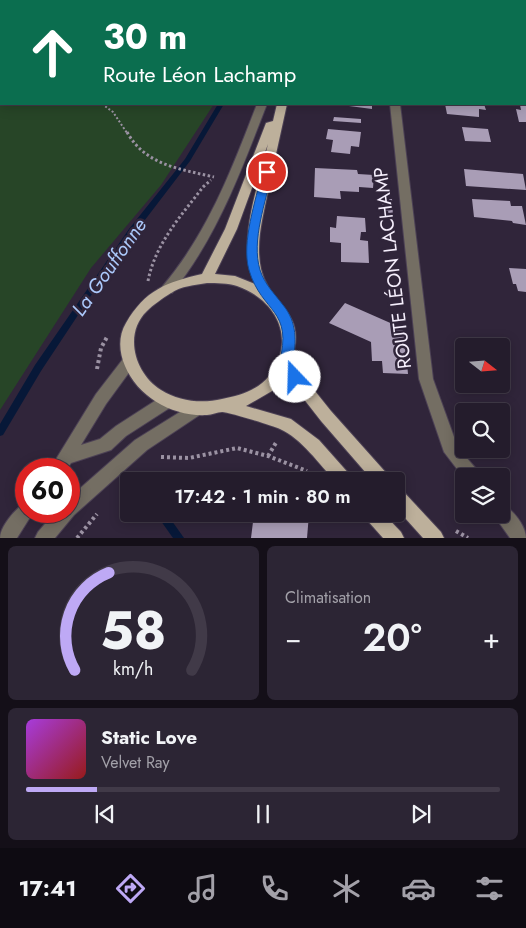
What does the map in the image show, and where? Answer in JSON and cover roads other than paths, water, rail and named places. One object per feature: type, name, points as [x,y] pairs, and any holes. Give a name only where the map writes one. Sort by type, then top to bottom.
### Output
[{"type":"main road","points":[[207,278],[231,230],[278,105]]},
{"type":"main road","points":[[266,295],[255,270],[252,241],[282,105]]},
{"type":"main road","points":[[207,278],[244,284],[266,295],[280,309],[288,325],[290,344],[285,364],[272,382],[258,392],[227,406],[196,409],[166,402],[142,386],[128,363],[126,348],[128,333],[144,306],[167,290],[207,278]]},
{"type":"main road","points":[[285,364],[326,416],[375,472]]},
{"type":"main road","points":[[227,406],[286,424],[313,446],[337,472]]},
{"type":"main road","points":[[405,506],[435,538]]},
{"type":"main road","points":[[381,522],[395,538]]},
{"type":"street","points":[[167,290],[186,269],[209,229],[232,180],[262,105]]},
{"type":"street","name":"ROUTE LÉON LACHAMP","points":[[395,105],[426,379],[452,452],[465,468]]},
{"type":"street","points":[[65,458],[101,399],[128,363]]},
{"type":"street","points":[[74,458],[105,445],[166,402]]},
{"type":"street","points":[[80,499],[140,445],[196,409]]},
{"type":"street","points":[[7,538],[18,523]]},
{"type":"street","points":[[44,538],[57,523]]},
{"type":"street","points":[[509,523],[521,538]]},
{"type":"waterway","name":"La Gouffonne","points":[[0,432],[38,368],[87,295],[132,231],[188,160],[220,105]]},
{"type":"waterway","points":[[167,522],[179,538]]}]
